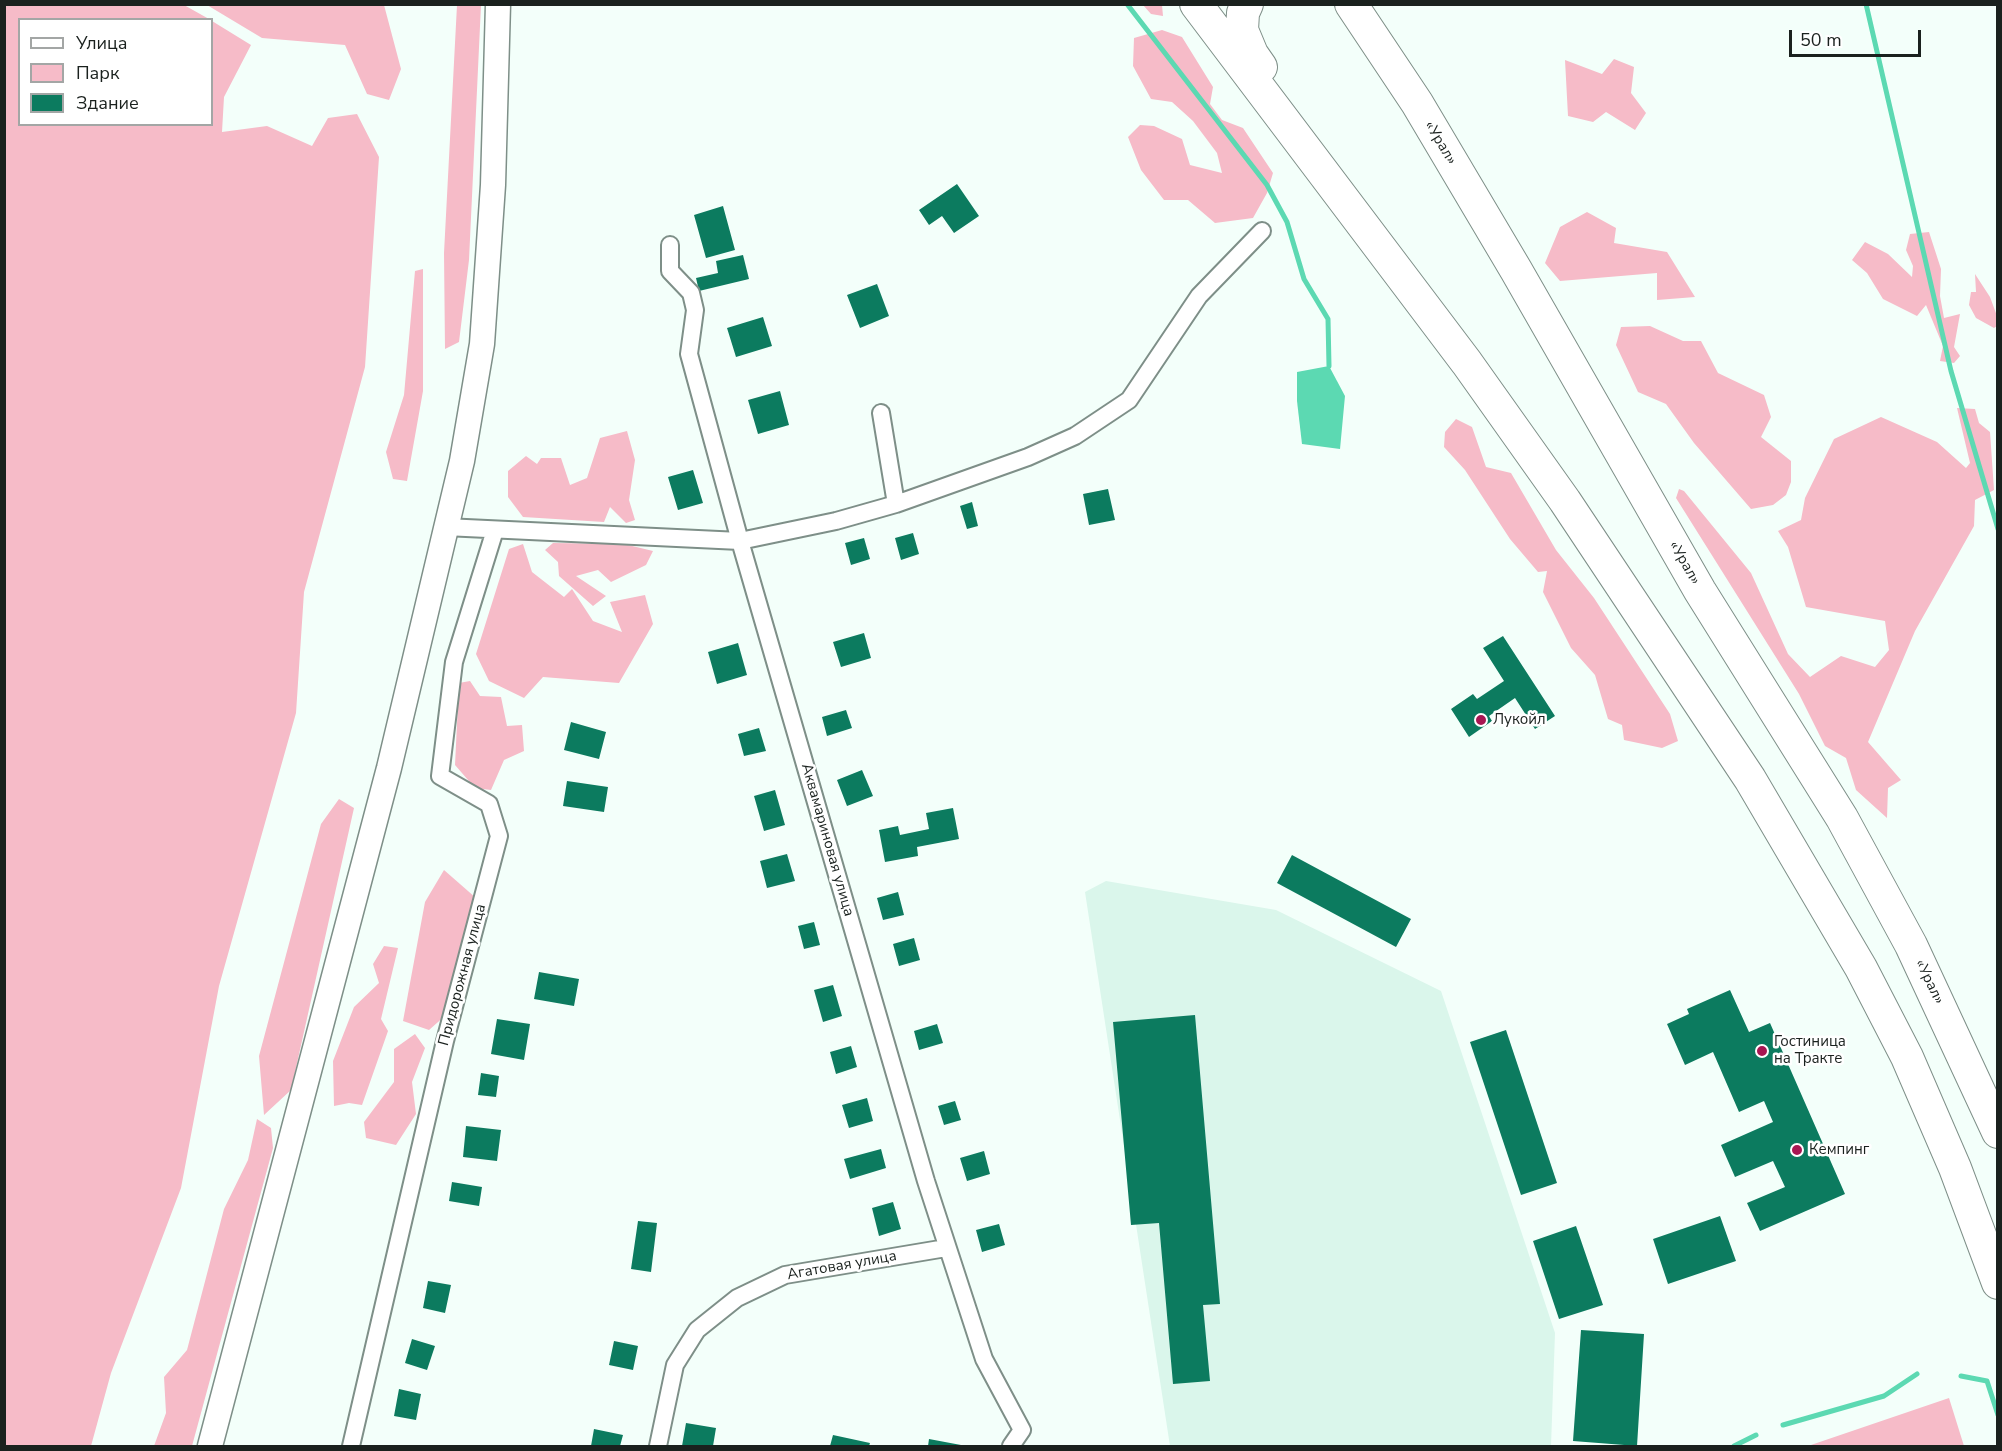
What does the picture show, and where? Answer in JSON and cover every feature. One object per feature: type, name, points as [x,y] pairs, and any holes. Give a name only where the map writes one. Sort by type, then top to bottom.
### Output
[{"type":"highway","points":[[1196,4],[1328,179],[1384,249],[1565,501],[1679,670],[1789,842],[1861,968],[1906,1057],[1955,1168],[1998,1283]]},
{"type":"highway","points":[[1247,4],[1243,13],[1242,30],[1251,54],[1297,118],[1328,179]]},
{"type":"highway","points":[[1329,4],[1353,35],[1417,103]]},
{"type":"highway","name":"«Урал»","points":[[1352,4],[1417,103],[1516,270],[1700,591],[1842,818],[1911,945],[1998,1132]]},
{"type":"main road","points":[[210,1446],[390,768],[462,461],[482,344],[493,185],[498,4]]},
{"type":"street","points":[[445,527],[740,541],[836,521],[896,504],[1028,457],[1066,440],[1129,400],[1199,296],[1262,231]]},
{"type":"street","name":"Аквамариновая улица","points":[[670,245],[670,271],[691,293],[695,310],[689,354],[740,541],[946,1248],[984,1359],[1022,1430],[1011,1446]]},
{"type":"street","points":[[881,413],[896,504]]},
{"type":"street","name":"Придорожная улица","points":[[351,1446],[445,1041],[499,836],[489,804],[440,776],[454,662],[495,530]]},
{"type":"street","name":"Агатовая улица","points":[[658,1446],[675,1365],[697,1330],[737,1298],[785,1275],[946,1248]]},
{"type":"shaded area","points":[[1329,366],[1345,396],[1340,449],[1302,444],[1297,401],[1297,372]]},
{"type":"shaded area","points":[[1106,881],[1276,910],[1441,991],[1555,1333],[1551,1446],[1170,1446],[1085,892]]},
{"type":"green space","points":[[5,4],[184,5],[207,18],[18,18],[18,126],[213,126],[213,22],[251,45],[224,97],[222,132],[267,126],[312,146],[328,118],[357,114],[379,157],[365,367],[304,592],[296,713],[219,986],[181,1188],[111,1373],[91,1446],[5,1446]]},
{"type":"green space","points":[[207,5],[384,5],[401,69],[389,100],[367,94],[345,45],[262,38]]},
{"type":"green space","points":[[457,5],[481,5],[469,260],[459,342],[445,349],[444,253]]},
{"type":"green space","points":[[1143,5],[1162,5],[1163,16],[1151,14]]},
{"type":"green space","points":[[1162,30],[1182,37],[1213,87],[1210,104],[1222,120],[1243,128],[1273,173],[1267,193],[1253,218],[1215,223],[1188,200],[1164,200],[1141,170],[1128,137],[1140,125],[1154,126],[1182,139],[1190,165],[1222,173],[1217,153],[1193,121],[1172,102],[1151,99],[1133,66],[1134,38]]},
{"type":"green space","points":[[1614,59],[1634,67],[1631,93],[1646,113],[1635,130],[1606,112],[1593,122],[1568,116],[1565,60],[1602,74]]},
{"type":"green space","points":[[1587,212],[1616,228],[1614,243],[1667,252],[1695,297],[1657,300],[1657,273],[1560,281],[1545,263],[1560,227]]},
{"type":"green space","points":[[1929,232],[1941,269],[1940,296],[1944,318],[1960,314],[1954,347],[1960,356],[1954,363],[1940,361],[1943,346],[1926,305],[1917,316],[1883,299],[1867,273],[1852,260],[1865,242],[1888,254],[1912,277],[1913,266],[1906,250],[1910,234]]},
{"type":"green space","points":[[423,269],[423,391],[407,481],[393,479],[386,452],[404,395],[415,271]]},
{"type":"green space","points":[[1975,274],[1990,297],[1997,316],[1997,326],[1994,328],[1976,318],[1969,305],[1971,292],[1976,292]]},
{"type":"green space","points":[[1650,326],[1683,341],[1701,341],[1718,373],[1764,395],[1771,417],[1761,437],[1791,461],[1791,482],[1786,495],[1773,505],[1751,509],[1694,443],[1666,404],[1638,392],[1616,345],[1621,327]]},
{"type":"green space","points":[[1957,408],[1975,409],[1979,423],[1990,432],[1994,490],[1975,500],[1974,526],[1915,631],[1868,742],[1901,780],[1888,788],[1887,818],[1856,790],[1846,758],[1825,746],[1799,694],[1676,498],[1679,489],[1684,491],[1751,573],[1788,654],[1810,677],[1841,656],[1875,667],[1889,650],[1885,621],[1806,607],[1788,547],[1778,531],[1801,520],[1805,498],[1834,439],[1881,417],[1937,442],[1966,468],[1970,463]]},
{"type":"green space","points":[[1456,419],[1472,427],[1486,467],[1511,473],[1556,550],[1594,598],[1670,714],[1678,741],[1662,748],[1624,740],[1622,725],[1608,719],[1595,675],[1571,648],[1543,592],[1547,571],[1538,572],[1510,539],[1465,470],[1444,447],[1445,432]]},
{"type":"green space","points":[[627,431],[635,460],[629,500],[635,520],[626,523],[610,507],[604,522],[523,517],[508,497],[508,471],[526,456],[537,464],[541,458],[561,458],[570,485],[587,478],[600,438]]},
{"type":"green space","points":[[553,543],[624,544],[653,551],[646,565],[611,582],[598,570],[576,576],[606,596],[593,606],[559,576],[558,562],[545,550]]},
{"type":"green space","points":[[523,544],[532,572],[564,597],[572,589],[593,621],[622,632],[610,602],[645,595],[653,624],[619,683],[543,677],[524,698],[489,681],[476,654],[509,549]]},
{"type":"green space","points":[[470,681],[480,696],[501,697],[507,726],[522,725],[524,751],[504,760],[491,790],[475,788],[455,765],[459,683]]},
{"type":"green space","points":[[339,799],[354,808],[291,1090],[264,1115],[259,1056],[321,824]]},
{"type":"green space","points":[[444,870],[476,898],[446,1015],[429,1030],[403,1021],[425,902]]},
{"type":"green space","points":[[384,946],[398,948],[381,1019],[388,1031],[362,1105],[349,1103],[334,1106],[333,1061],[354,1007],[379,983],[373,964]]},
{"type":"green space","points":[[415,1034],[425,1048],[412,1082],[416,1114],[396,1145],[366,1138],[364,1122],[394,1082],[394,1049]]},
{"type":"green space","points":[[257,1119],[271,1128],[273,1148],[192,1446],[154,1446],[166,1413],[164,1377],[187,1350],[224,1209],[248,1160]]},
{"type":"green space","points":[[1949,1398],[1964,1446],[1808,1446]]},
{"type":"building","points":[[957,184],[979,216],[954,233],[942,216],[929,225],[919,210]]},
{"type":"building","points":[[723,206],[735,250],[706,258],[694,215]]},
{"type":"building","points":[[743,255],[749,279],[699,291],[696,278],[718,273],[716,261]]},
{"type":"building","points":[[877,284],[889,316],[860,328],[847,295]]},
{"type":"building","points":[[763,317],[772,346],[736,357],[727,328]]},
{"type":"building","points":[[780,391],[789,425],[758,434],[748,400]]},
{"type":"building","points":[[693,470],[703,503],[678,510],[668,477]]},
{"type":"building","points":[[1108,489],[1115,520],[1089,525],[1083,494]]},
{"type":"building","points":[[972,502],[978,526],[967,529],[960,506]]},
{"type":"building","points":[[913,533],[919,554],[901,560],[895,538]]},
{"type":"building","points":[[864,538],[870,559],[851,565],[845,543]]},
{"type":"building","points":[[864,633],[871,658],[841,667],[833,642]]},
{"type":"building","points":[[1503,636],[1555,716],[1535,729],[1515,698],[1489,716],[1492,721],[1469,737],[1451,709],[1473,694],[1477,699],[1504,681],[1483,648]]},
{"type":"building","points":[[738,643],[747,675],[717,684],[708,652]]},
{"type":"building","points":[[846,710],[852,728],[827,736],[822,717]]},
{"type":"building","points":[[571,722],[606,732],[599,759],[564,750]]},
{"type":"building","points":[[759,728],[766,751],[744,756],[738,734]]},
{"type":"building","points":[[862,770],[873,796],[847,806],[837,780]]},
{"type":"building","points":[[567,781],[608,787],[604,812],[563,806]]},
{"type":"building","points":[[775,790],[785,825],[764,831],[754,796]]},
{"type":"building","points":[[953,808],[959,839],[917,847],[918,856],[885,862],[879,830],[898,826],[900,835],[929,829],[926,813]]},
{"type":"building","points":[[787,854],[795,881],[767,888],[760,861]]},
{"type":"building","points":[[1292,855],[1411,919],[1396,947],[1277,883]]},
{"type":"building","points":[[898,892],[904,915],[883,920],[877,898]]},
{"type":"building","points":[[814,922],[820,945],[804,949],[798,926]]},
{"type":"building","points":[[914,938],[920,960],[899,966],[893,944]]},
{"type":"building","points":[[539,972],[579,979],[574,1006],[534,999]]},
{"type":"building","points":[[833,985],[842,1016],[823,1022],[814,990]]},
{"type":"building","points":[[1730,990],[1749,1032],[1770,1023],[1845,1194],[1760,1231],[1747,1203],[1785,1187],[1773,1161],[1735,1177],[1721,1145],[1773,1122],[1764,1101],[1739,1112],[1713,1052],[1685,1065],[1667,1024],[1689,1014],[1687,1009]]},
{"type":"building","points":[[1195,1015],[1220,1304],[1203,1305],[1210,1381],[1173,1384],[1159,1223],[1131,1225],[1113,1022]]},
{"type":"building","points":[[497,1019],[530,1024],[524,1060],[491,1054]]},
{"type":"building","points":[[937,1024],[943,1043],[919,1050],[914,1031]]},
{"type":"building","points":[[1506,1030],[1557,1183],[1521,1195],[1470,1042]]},
{"type":"building","points":[[851,1046],[857,1067],[836,1074],[830,1052]]},
{"type":"building","points":[[481,1073],[499,1076],[496,1097],[478,1095]]},
{"type":"building","points":[[867,1098],[873,1121],[849,1128],[842,1105]]},
{"type":"building","points":[[955,1101],[961,1120],[944,1125],[938,1106]]},
{"type":"building","points":[[466,1126],[501,1130],[497,1161],[463,1157]]},
{"type":"building","points":[[881,1149],[886,1168],[850,1179],[844,1159]]},
{"type":"building","points":[[984,1151],[990,1174],[967,1181],[960,1158]]},
{"type":"building","points":[[452,1182],[482,1187],[479,1206],[449,1201]]},
{"type":"building","points":[[893,1202],[901,1229],[879,1236],[872,1208]]},
{"type":"building","points":[[1720,1216],[1736,1261],[1668,1284],[1653,1239]]},
{"type":"building","points":[[638,1221],[657,1223],[651,1272],[631,1269]]},
{"type":"building","points":[[999,1224],[1005,1245],[982,1252],[976,1230]]},
{"type":"building","points":[[1576,1226],[1603,1305],[1559,1319],[1533,1241]]},
{"type":"building","points":[[428,1281],[451,1285],[445,1313],[423,1308]]},
{"type":"building","points":[[1581,1330],[1644,1334],[1637,1446],[1573,1441]]},
{"type":"building","points":[[412,1339],[435,1346],[427,1370],[405,1363]]},
{"type":"building","points":[[614,1341],[638,1346],[633,1370],[609,1365]]},
{"type":"building","points":[[399,1389],[421,1394],[416,1420],[394,1416]]},
{"type":"building","points":[[686,1423],[716,1428],[713,1446],[682,1446]]},
{"type":"building","points":[[594,1429],[623,1435],[620,1446],[591,1446]]},
{"type":"building","points":[[833,1435],[870,1443],[869,1446],[830,1446]]},
{"type":"building","points":[[929,1439],[961,1445],[961,1446],[928,1446]]},
{"type":"waterway","points":[[1127,4],[1267,185],[1287,222],[1304,279],[1328,319],[1329,366]]},
{"type":"waterway","points":[[1866,4],[1951,371],[1998,529]]},
{"type":"waterway","points":[[1783,1425],[1884,1396],[1917,1374]]},
{"type":"waterway","points":[[1961,1376],[1987,1381],[1998,1415]]},
{"type":"waterway","points":[[1734,1446],[1756,1435]]},
{"type":"place","name":"Лукойл","points":[[1481,720]]},
{"type":"place","name":"Гостиница на Тракте","points":[[1762,1051]]},
{"type":"place","name":"Кемпинг","points":[[1797,1150]]}]
